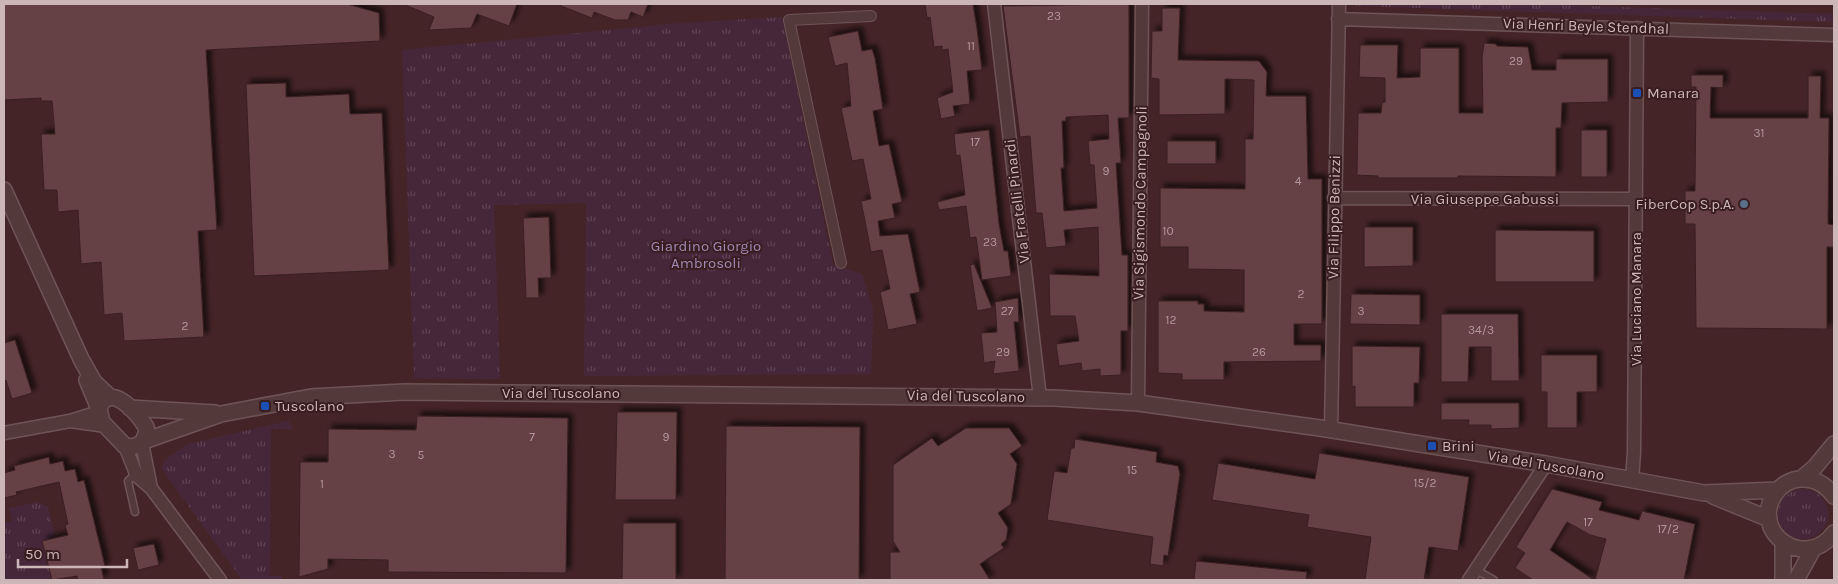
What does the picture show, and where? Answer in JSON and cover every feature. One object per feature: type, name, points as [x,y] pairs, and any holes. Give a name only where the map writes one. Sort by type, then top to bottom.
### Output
[{"type":"street","name":"Via Fratelli Pinardi","points":[[994,4],[1040,398]]},
{"type":"street","name":"Via Sigismondo Campagnoli","points":[[1138,403],[1142,4]]},
{"type":"street","name":"Via Filippo Benizzi","points":[[1331,430],[1339,4]]},
{"type":"street","points":[[841,263],[789,20],[871,16]]},
{"type":"street","name":"Via Henri Beyle Stendhal","points":[[1338,19],[1834,35]]},
{"type":"street","name":"Via Luciano Manara","points":[[1632,480],[1634,452],[1637,28]]},
{"type":"street","points":[[4,190],[81,359],[94,382],[111,398]]},
{"type":"street","name":"Via Giuseppe Gabussi","points":[[1334,198],[1636,199]]},
{"type":"street","points":[[81,359],[106,426],[125,446],[136,473],[151,488],[220,580]]},
{"type":"street","name":"Via del Tuscolano","points":[[125,446],[133,447],[221,414],[311,397],[404,392],[1040,398],[1138,403],[1331,430],[1546,464],[1704,493]]},
{"type":"street","points":[[4,432],[70,421],[99,410],[105,400],[111,398],[122,400],[146,427],[143,442],[151,488]]},
{"type":"street","name":"Via del Tuscolano","points":[[130,408],[221,414]]},
{"type":"street","points":[[70,421],[106,426]]},
{"type":"street","points":[[1826,542],[1797,549],[1783,542],[1774,532],[1769,519],[1770,504],[1778,490],[1789,482],[1801,479],[1815,468],[1834,444]]},
{"type":"street","points":[[1473,575],[1546,464]]},
{"type":"street","points":[[1801,479],[1821,483],[1834,496]]},
{"type":"street","points":[[1704,493],[1778,490]]},
{"type":"street","points":[[1704,493],[1769,519]]},
{"type":"street","points":[[1783,542],[1783,580]]},
{"type":"street","points":[[1796,580],[1826,542]]},
{"type":"lane","points":[[135,512],[128,481],[136,473]]},
{"type":"lane","points":[[1473,575],[1494,580]]},
{"type":"green space","points":[[1353,4],[1525,4],[1834,14],[1834,22],[1357,6]]},
{"type":"green space","name":"Giardino Giorgio Ambrosoli","points":[[782,17],[833,265],[862,274],[873,310],[871,374],[584,376],[586,203],[494,205],[500,379],[414,378],[402,50],[668,24]]},
{"type":"green space","points":[[288,421],[293,429],[271,429],[270,576],[282,576],[282,580],[242,580],[161,468],[165,460],[188,444]]},
{"type":"green space","points":[[1803,489],[1813,491],[1821,496],[1826,504],[1828,514],[1826,524],[1821,532],[1813,537],[1803,539],[1793,537],[1785,532],[1780,524],[1778,514],[1780,504],[1785,496],[1793,491]]},
{"type":"green space","points":[[38,502],[48,507],[55,538],[42,541],[52,580],[4,580],[4,523],[12,521],[9,508]]},
{"type":"building","points":[[4,4],[347,4],[379,13],[380,41],[206,50],[217,230],[198,231],[204,337],[124,341],[122,313],[104,315],[101,262],[81,264],[78,210],[58,212],[57,190],[44,190],[41,134],[55,134],[52,101],[41,101],[41,98],[4,100]]},
{"type":"building","points":[[403,4],[517,4],[509,26],[477,14],[471,28],[429,30],[434,17]]},
{"type":"building","points":[[556,4],[648,4],[643,17],[631,12],[628,20],[615,20],[594,12],[592,18]]},
{"type":"building","points":[[925,4],[973,4],[977,29],[982,70],[967,71],[970,104],[953,106],[955,116],[941,119],[937,98],[953,92],[948,49],[942,50],[942,46],[934,47],[930,17],[927,18]]},
{"type":"building","points":[[1129,4],[1129,118],[1118,118],[1121,163],[1116,163],[1122,255],[1128,255],[1128,331],[1121,331],[1121,375],[1100,376],[1100,369],[1082,371],[1081,363],[1059,366],[1056,344],[1079,341],[1075,316],[1050,316],[1049,274],[1099,276],[1098,227],[1064,230],[1066,246],[1046,248],[1042,213],[1036,213],[1030,136],[1020,137],[1003,6]],"holes":[[[1108,115],[1109,139],[1088,141],[1090,165],[1094,165],[1097,208],[1064,211],[1061,168],[1064,168],[1062,121],[1066,121],[1066,117]]]},
{"type":"building","points":[[1162,8],[1180,8],[1178,60],[1259,61],[1267,72],[1266,96],[1306,96],[1308,179],[1322,179],[1322,324],[1294,324],[1294,345],[1321,345],[1321,361],[1224,362],[1224,380],[1182,380],[1182,374],[1158,373],[1158,301],[1198,301],[1198,304],[1204,304],[1204,311],[1244,312],[1244,270],[1188,269],[1188,247],[1160,247],[1160,188],[1245,189],[1245,139],[1253,139],[1254,80],[1225,79],[1225,114],[1159,115],[1159,79],[1151,78],[1152,31],[1162,31]]},
{"type":"building","points":[[858,31],[862,51],[872,49],[875,58],[883,109],[873,111],[879,146],[889,144],[902,202],[892,204],[895,218],[878,221],[880,236],[908,234],[920,292],[910,294],[917,324],[888,330],[880,292],[890,289],[882,250],[871,252],[861,201],[871,199],[863,159],[852,161],[841,108],[851,106],[847,63],[835,66],[828,37]]},
{"type":"building","points":[[1484,43],[1496,44],[1497,46],[1528,47],[1532,70],[1556,70],[1556,59],[1608,59],[1608,102],[1562,103],[1561,128],[1556,128],[1556,177],[1458,176],[1458,178],[1378,178],[1378,176],[1357,175],[1358,113],[1381,113],[1382,103],[1385,102],[1385,78],[1359,77],[1360,45],[1398,45],[1397,78],[1420,77],[1420,48],[1459,48],[1459,113],[1483,113],[1482,58]]},
{"type":"building","points":[[1691,75],[1723,75],[1723,88],[1711,87],[1710,118],[1808,118],[1808,76],[1821,76],[1820,118],[1829,118],[1828,224],[1834,225],[1834,247],[1827,247],[1827,329],[1696,328],[1695,224],[1685,224],[1685,191],[1695,191],[1696,87],[1691,87]]},
{"type":"building","points":[[286,83],[286,97],[349,94],[350,114],[382,113],[389,270],[254,276],[246,84]]},
{"type":"building","points":[[989,130],[999,224],[1004,251],[1008,251],[1011,276],[982,280],[976,237],[970,238],[966,206],[939,210],[937,202],[965,195],[960,155],[956,156],[954,134]]},
{"type":"building","points":[[1581,130],[1607,130],[1607,177],[1581,177]]},
{"type":"building","points":[[1167,141],[1216,141],[1216,164],[1167,164]]},
{"type":"building","points":[[549,217],[551,278],[538,278],[539,298],[526,298],[523,218]]},
{"type":"building","points":[[1364,227],[1413,227],[1413,266],[1364,267]]},
{"type":"building","points":[[1495,230],[1594,231],[1594,282],[1495,282]]},
{"type":"building","points":[[974,264],[992,308],[977,311],[970,265]]},
{"type":"building","points":[[1351,294],[1420,295],[1420,325],[1350,324]]},
{"type":"building","points":[[1018,298],[1019,322],[1014,322],[1019,371],[993,374],[995,361],[984,363],[981,333],[997,332],[995,302]]},
{"type":"building","points":[[1441,314],[1518,314],[1519,381],[1491,381],[1491,347],[1469,347],[1468,382],[1441,382]]},
{"type":"building","points":[[15,340],[32,393],[12,399],[6,380],[4,381],[4,343]]},
{"type":"building","points":[[1352,346],[1420,347],[1419,383],[1414,383],[1414,407],[1355,407],[1355,386],[1352,387]]},
{"type":"building","points":[[1541,355],[1597,355],[1597,392],[1577,392],[1577,428],[1547,428],[1547,392],[1541,392]]},
{"type":"building","points":[[1441,403],[1519,403],[1519,428],[1491,429],[1491,425],[1468,425],[1469,420],[1441,420]]},
{"type":"building","points":[[617,412],[677,412],[676,500],[615,500]]},
{"type":"building","points":[[417,416],[568,418],[566,573],[388,572],[388,560],[328,559],[328,569],[299,577],[300,462],[328,462],[328,429],[416,430]]},
{"type":"building","points":[[726,426],[860,427],[859,580],[725,580]]},
{"type":"building","points":[[966,428],[1009,428],[1022,446],[1010,454],[1017,464],[1011,504],[998,513],[1008,528],[1006,540],[1001,544],[1004,548],[980,564],[990,580],[890,580],[890,552],[900,552],[893,541],[893,465],[932,438],[938,446]]},
{"type":"building","points":[[1075,439],[1157,452],[1156,462],[1178,466],[1180,474],[1168,556],[1164,555],[1163,566],[1150,564],[1153,537],[1047,520],[1054,471],[1067,473],[1071,448],[1074,448]]},
{"type":"building","points":[[1319,453],[1469,477],[1458,551],[1429,547],[1424,580],[1365,580],[1371,537],[1307,527],[1309,515],[1212,500],[1218,463],[1315,479]]},
{"type":"building","points":[[49,457],[50,464],[63,461],[65,471],[75,469],[78,482],[84,480],[105,566],[101,566],[104,580],[78,580],[77,576],[52,580],[42,541],[68,535],[65,525],[68,524],[59,482],[16,492],[17,495],[4,498],[4,473],[15,470],[14,466]]},
{"type":"building","points":[[1552,489],[1602,502],[1599,510],[1639,520],[1642,511],[1695,524],[1684,580],[1595,580],[1606,539],[1590,535],[1567,522],[1550,550],[1594,580],[1533,580],[1515,568],[1525,553],[1516,547]]},
{"type":"building","points":[[623,523],[676,523],[676,580],[622,580]]},
{"type":"building","points":[[154,544],[159,565],[138,570],[133,548]]},
{"type":"building","points":[[1196,561],[1307,572],[1306,580],[1194,580]]},
{"type":"place","name":"Manara","points":[[1637,93]]},
{"type":"place","name":"FiberCop S.p.A.","points":[[1744,204]]},
{"type":"place","name":"Tuscolano","points":[[265,406]]},
{"type":"place","name":"Brini","points":[[1432,446]]}]
